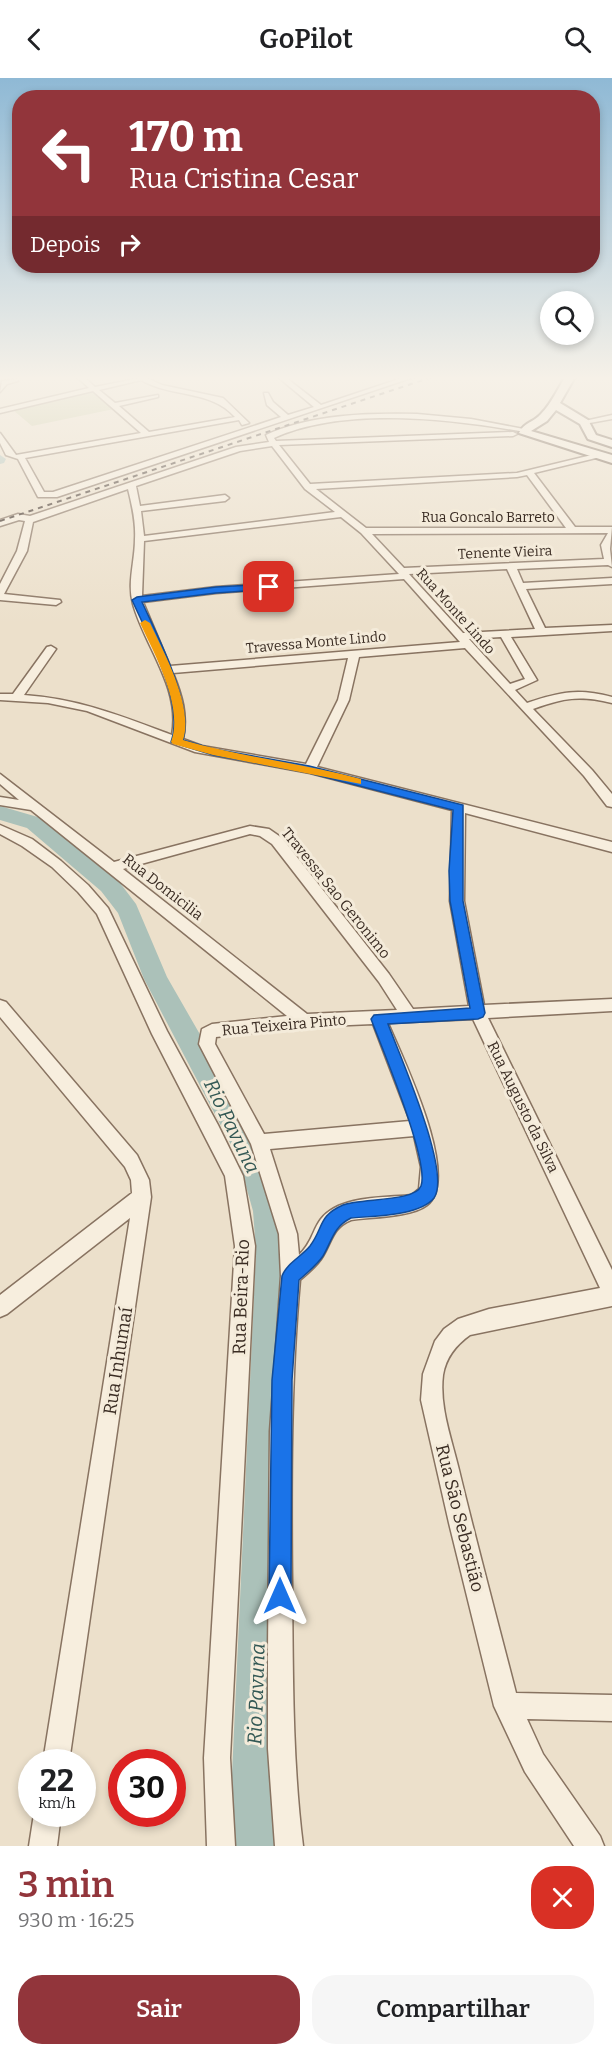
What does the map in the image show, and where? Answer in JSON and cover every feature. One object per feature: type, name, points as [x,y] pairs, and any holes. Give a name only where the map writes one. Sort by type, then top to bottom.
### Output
[{"type":"street","points":[[18,460],[41,495],[54,495],[160,460]]},
{"type":"street","points":[[1,522],[18,517],[32,519],[207,460]]},
{"type":"street","name":"Rua Monte Lindo","points":[[287,460],[308,487],[364,531],[405,573],[525,708],[588,773],[612,803]]},
{"type":"street","points":[[308,487],[531,473],[580,460]]},
{"type":"street","points":[[531,473],[573,530]]},
{"type":"street","points":[[131,484],[137,508],[140,539],[137,600],[167,669],[180,718],[181,729],[177,742]]},
{"type":"street","points":[[137,508],[225,498]]},
{"type":"street","points":[[140,539],[343,514]]},
{"type":"street","points":[[32,519],[22,551],[0,595],[56,602]]},
{"type":"street","name":"Rua Goncalo Barreto","points":[[364,531],[573,530],[612,532]]},
{"type":"street","points":[[611,563],[606,557],[605,545],[612,532]]},
{"type":"street","name":"Tenente Vieira","points":[[137,600],[216,590],[405,573],[510,565],[611,563]]},
{"type":"street","points":[[510,565],[542,632]]},
{"type":"street","points":[[522,586],[612,581]]},
{"type":"street","name":"Travessa Monte Lindo","points":[[167,669],[354,654],[505,634],[612,628]]},
{"type":"street","points":[[505,634],[531,680],[508,689]]},
{"type":"street","points":[[17,697],[51,648]]},
{"type":"street","points":[[309,769],[342,709],[347,695],[354,654]]},
{"type":"street","points":[[525,708],[577,692],[612,700]]},
{"type":"street","points":[[0,697],[48,700],[90,708],[177,742],[213,752],[309,769],[612,848]]},
{"type":"street","name":"Rua Domicilia","points":[[0,778],[304,1021]]},
{"type":"street","points":[[0,801],[35,806]]},
{"type":"street","name":"Rua Augusto da Silva","points":[[459,807],[457,901],[478,1013],[612,1292]]},
{"type":"street","name":"Rua Beira-Rio","points":[[0,829],[24,840],[94,898],[103,912],[160,1034],[234,1176],[245,1246],[217,1758],[221,1846]]},
{"type":"street","name":"Travessa Sao Geronimo","points":[[112,867],[250,830],[264,832],[277,841],[384,978],[410,1017]]},
{"type":"street","name":"Rua Teixeira Pinto","points":[[260,1142],[207,1044],[208,1034],[212,1031],[304,1021],[379,1019],[612,1005]]},
{"type":"street","name":"Rua Inhumaí","points":[[0,1006],[131,1161],[140,1180],[142,1197],[58,1749]]},
{"type":"street","points":[[291,1276],[316,1251],[327,1226],[336,1217],[350,1211],[414,1203],[427,1193],[430,1182],[429,1165],[420,1128],[379,1019]]},
{"type":"street","points":[[289,1846],[283,1805],[280,1713],[280,1550],[282,1380],[291,1276],[288,1234],[260,1142],[420,1128]]},
{"type":"street","points":[[0,1306],[142,1197]]},
{"type":"street","name":"Rua São Sebastião","points":[[590,1846],[534,1763],[507,1706],[460,1522],[432,1400],[436,1361],[452,1336],[465,1326],[489,1319],[612,1296]]},
{"type":"street","points":[[507,1706],[612,1708]]},
{"type":"street","points":[[43,1846],[46,1827]]},
{"type":"waterway","name":"Rio Pavuna","points":[[0,813],[34,823],[109,885],[128,910],[156,979],[252,1156],[268,1211],[271,1251],[252,1796],[255,1846]]},
{"type":"railway","points":[[0,521],[184,460]]},
{"type":"slow traffic","points":[[145,623],[167,669],[176,702],[181,729],[177,742],[199,749],[309,769],[357,781]]},
{"type":"route","points":[[269,587],[216,590],[137,600],[143,619],[167,669],[180,718],[181,729],[177,742],[213,752],[309,769],[459,807],[457,901],[478,1013],[379,1019],[426,1148],[430,1182],[427,1193],[414,1203],[350,1211],[336,1217],[327,1226],[316,1251],[291,1276],[282,1380],[280,1596]]}]
